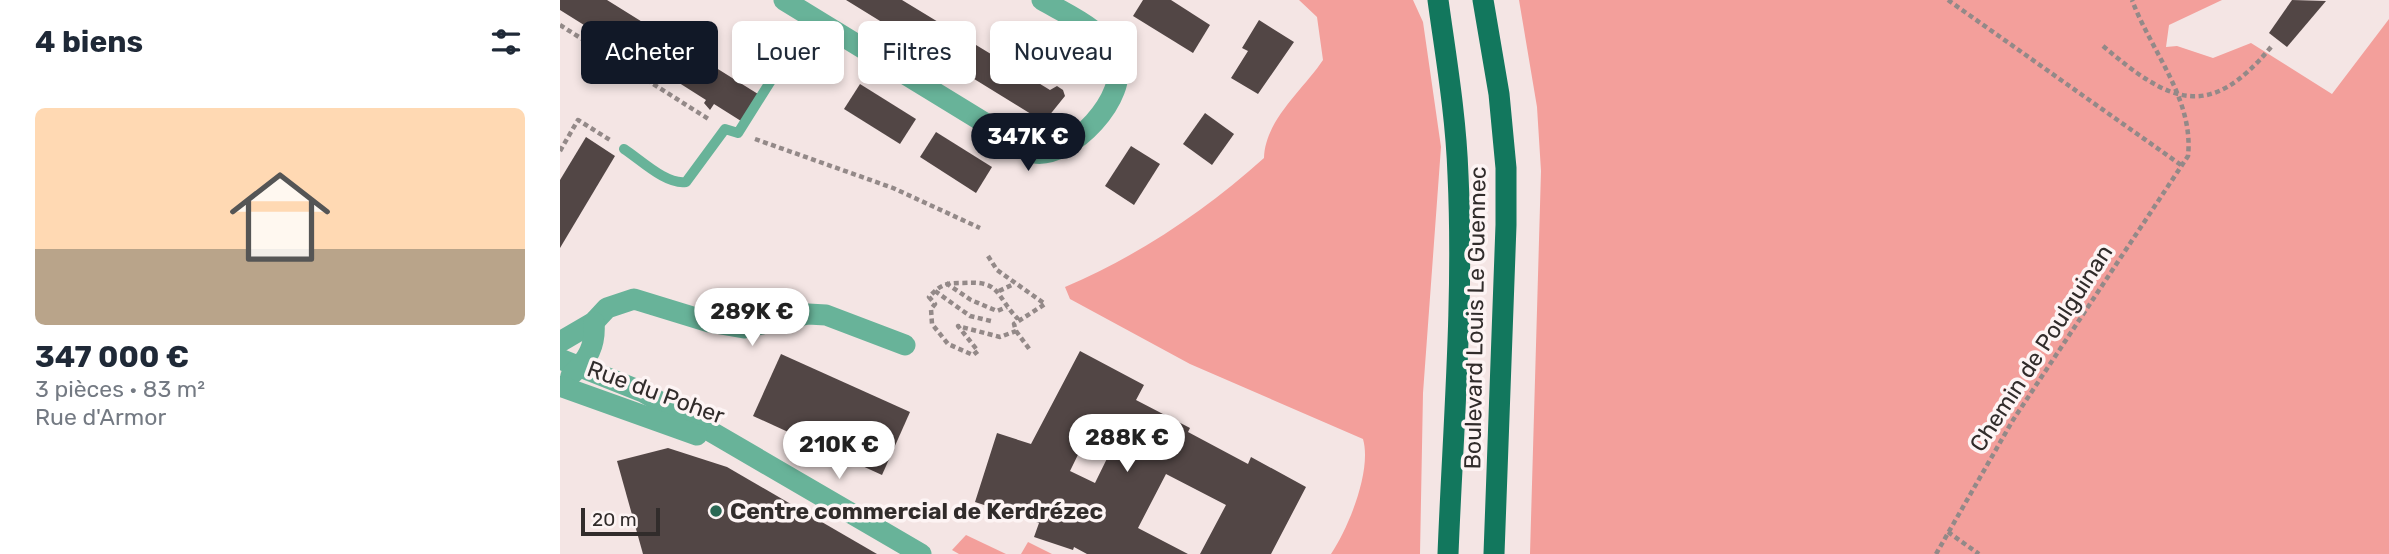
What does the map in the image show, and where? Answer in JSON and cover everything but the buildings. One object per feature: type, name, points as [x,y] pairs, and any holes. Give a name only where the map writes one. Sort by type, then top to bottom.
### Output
[{"type":"main road","name":"Boulevard Louis Le Guennec","points":[[1438,0],[1452,94],[1460,260],[1448,554]]},
{"type":"main road","name":"Boulevard Louis Le Guennec","points":[[1483,0],[1499,94],[1506,168],[1494,554]]},
{"type":"street","points":[[784,0],[1034,153],[1041,154],[1072,142],[1100,115],[1115,91],[1118,67],[1110,47],[1101,37],[1042,0]]},
{"type":"street","points":[[560,342],[594,322],[607,308],[634,299],[727,326],[761,326],[808,314],[827,315],[905,345]]},
{"type":"street","points":[[560,385],[582,366],[593,347],[594,322]]},
{"type":"street","name":"Rue du Poher","points":[[560,359],[643,392],[921,554]]},
{"type":"street","name":"Rue du Poher","points":[[560,385],[735,448]]},
{"type":"lane","points":[[624,149],[666,177],[678,183],[686,182],[725,129],[738,134],[811,17]]},
{"type":"path","points":[[1948,0],[2181,165]]},
{"type":"path","points":[[2132,0],[2176,92]]},
{"type":"path","points":[[560,25],[725,129]]},
{"type":"path","points":[[2103,46],[2143,80],[2185,97],[2202,97],[2235,84],[2271,47]]},
{"type":"path","name":"Chemin de Poulguinan","points":[[1936,554],[2013,420],[2188,156],[2189,141],[2185,117],[2176,92]]},
{"type":"path","points":[[560,149],[578,120],[624,149]]},
{"type":"path","points":[[738,134],[893,188],[980,228]]},
{"type":"path","points":[[988,256],[998,270],[1014,284],[1045,304],[1014,324],[1030,350]]},
{"type":"path","points":[[1016,331],[1000,337],[958,326],[978,352],[973,355],[964,352],[948,344],[932,324],[931,309],[935,304],[929,297],[946,283],[976,280],[999,291],[1007,307],[1018,319]]},
{"type":"path","points":[[946,283],[984,306],[997,311],[1007,307]]},
{"type":"path","points":[[999,291],[1014,284]]},
{"type":"path","points":[[935,291],[970,316],[991,321]]},
{"type":"path","points":[[1948,532],[1979,554]]},
{"type":"shaded area","points":[[1299,0],[1413,0],[1423,22],[1441,147],[1423,393],[1420,554],[1331,554],[1345,529],[1362,482],[1365,452],[1363,439],[1190,364],[1070,299],[1065,287],[1119,261],[1170,231],[1264,158],[1266,144],[1278,118],[1323,60],[1317,17]]},
{"type":"shaded area","points":[[1519,0],[2222,0],[2169,25],[2166,47],[2177,46],[2213,58],[2251,43],[2332,94],[2389,19],[2389,554],[1530,554],[1541,171],[1537,107]]},
{"type":"shaded area","points":[[966,535],[1006,554],[959,554],[952,550]]},
{"type":"shaded area","points":[[1028,542],[1052,554],[1021,554]]},
{"type":"place","name":"Centre commercial de Kerdrézec","points":[[716,511]]}]
